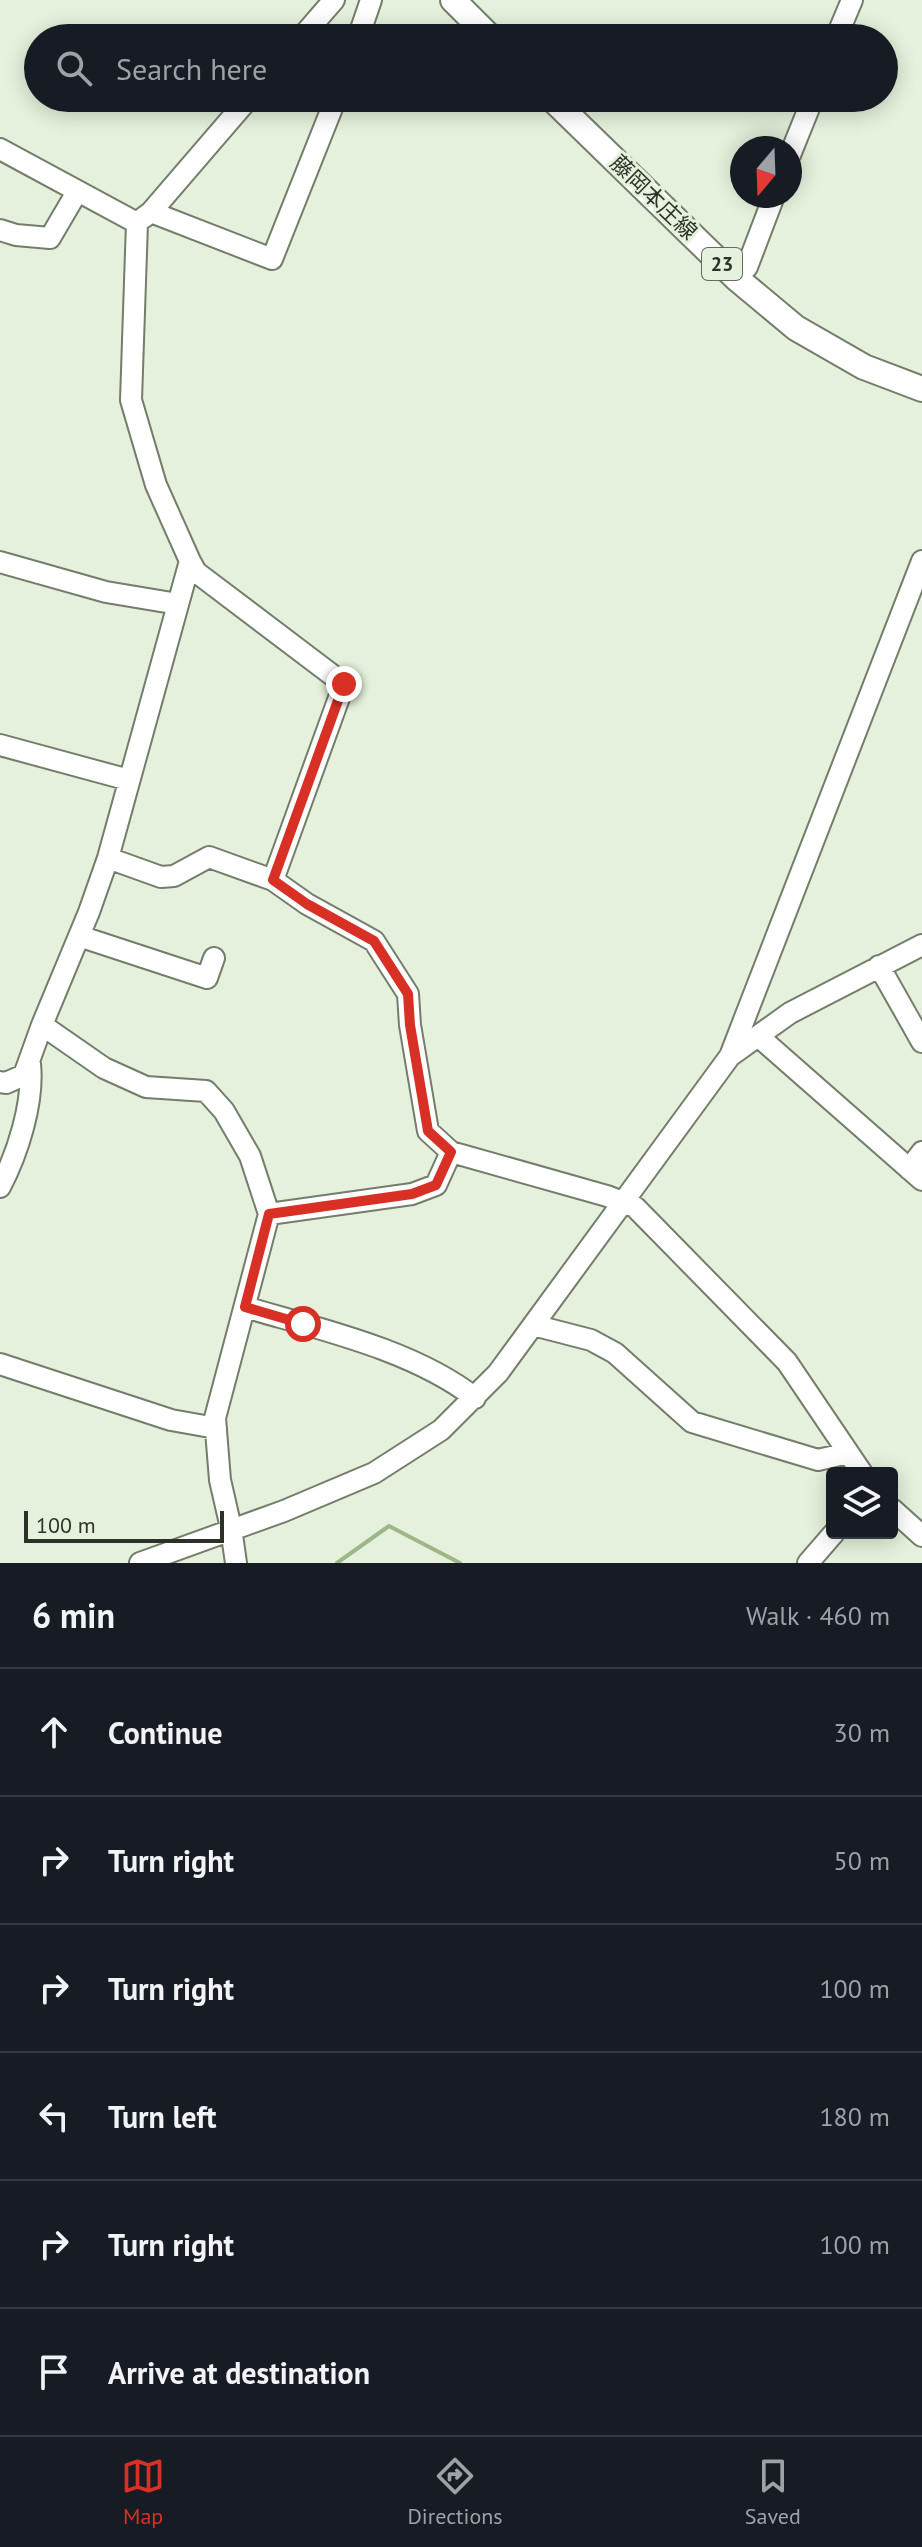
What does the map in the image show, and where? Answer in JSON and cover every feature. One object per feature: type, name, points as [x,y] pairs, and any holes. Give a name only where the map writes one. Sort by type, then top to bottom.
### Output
[{"type":"main road","points":[[453,0],[477,24]]},
{"type":"main road","name":"藤岡本庄線","points":[[565,112],[736,278],[796,328],[864,367],[922,389]]},
{"type":"street","points":[[313,24],[334,0]]},
{"type":"street","points":[[363,24],[371,0]]},
{"type":"street","points":[[842,24],[852,0]]},
{"type":"street","points":[[237,112],[144,217],[131,400],[156,485],[196,572],[344,684],[273,880]]},
{"type":"street","points":[[0,149],[77,192],[272,259],[330,112]]},
{"type":"street","points":[[798,136],[807,112]]},
{"type":"street","points":[[0,230],[16,235],[50,238],[77,192]]},
{"type":"street","points":[[736,278],[747,267],[769,208]]},
{"type":"street","points":[[0,1082],[6,1083],[24,1075],[108,858],[190,561]]},
{"type":"street","points":[[140,1563],[284,1511],[374,1473],[441,1430],[498,1373],[730,1056],[922,561]]},
{"type":"street","points":[[0,562],[106,592],[178,604]]},
{"type":"street","points":[[0,745],[129,780]]},
{"type":"street","points":[[108,858],[161,877],[174,876],[209,857],[273,880],[307,904],[374,941],[408,994],[410,1025],[428,1131],[451,1152],[623,1202],[647,1217],[787,1362],[858,1467]]},
{"type":"street","points":[[79,936],[207,978],[214,958]]},
{"type":"street","points":[[730,1056],[790,1013],[922,945]]},
{"type":"street","points":[[879,966],[922,1042]]},
{"type":"street","points":[[42,1025],[104,1068],[146,1087],[206,1091],[224,1111],[250,1156],[269,1214],[215,1418],[220,1480],[236,1563]]},
{"type":"street","points":[[758,1036],[915,1174],[922,1152]]},
{"type":"street","points":[[0,1187],[21,1139],[31,1077],[29,1059]]},
{"type":"street","points":[[269,1214],[412,1194],[436,1185],[451,1152]]},
{"type":"street","points":[[245,1307],[393,1352],[436,1372],[475,1398]]},
{"type":"street","points":[[533,1325],[591,1340],[615,1353],[692,1422],[818,1460],[848,1453]]},
{"type":"street","points":[[0,1364],[171,1420],[216,1428]]},
{"type":"street","points":[[898,1514],[922,1536]]},
{"type":"street","points":[[808,1563],[829,1539]]},
{"type":"waterway","points":[[337,1563],[389,1526],[460,1563]]},
{"type":"route","points":[[303,1324],[245,1307],[269,1214],[412,1194],[436,1185],[451,1152],[428,1131],[410,1025],[408,994],[374,941],[307,904],[273,880],[344,684]]}]
